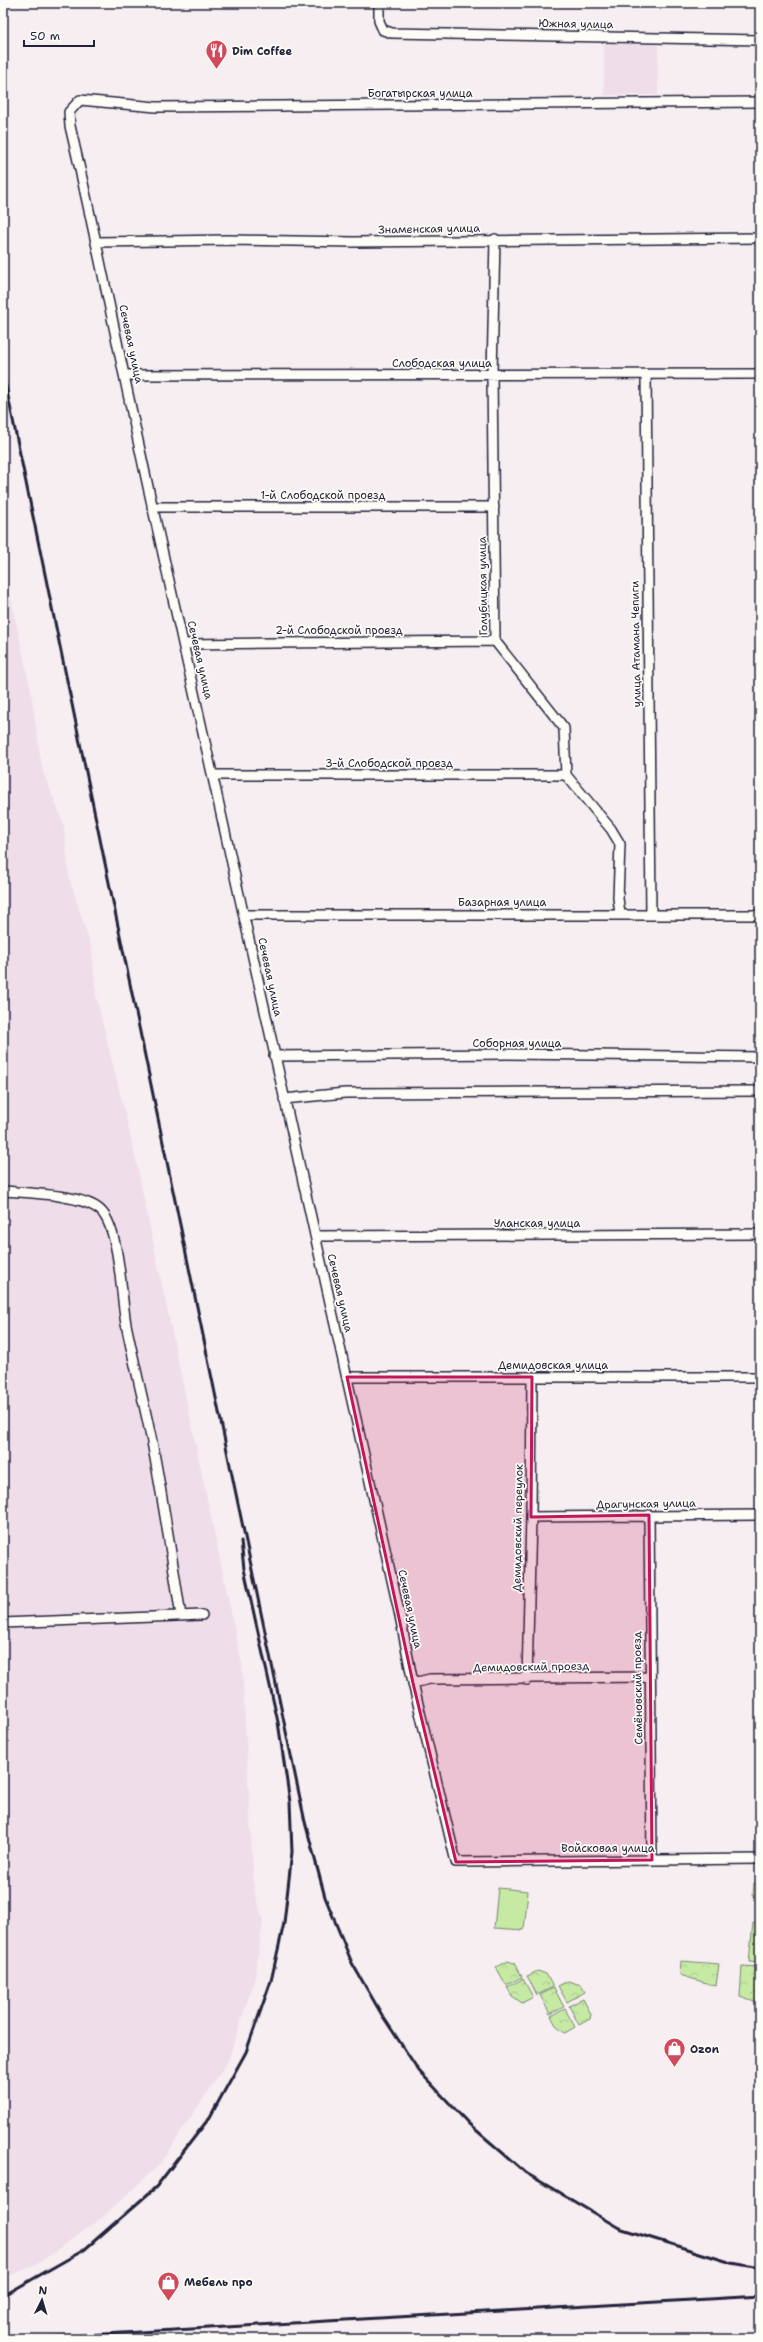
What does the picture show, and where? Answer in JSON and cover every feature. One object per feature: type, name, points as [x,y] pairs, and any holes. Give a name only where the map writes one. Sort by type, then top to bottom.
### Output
[{"type":"street","name":"Южная улица","points":[[379,3],[379,21],[383,30],[392,33],[760,40]]},
{"type":"street","name":"Богатырская улица","points":[[80,100],[156,107],[760,102]]},
{"type":"street","name":"Сечевая улица","points":[[80,100],[69,112],[70,126],[98,242],[152,507],[245,915],[274,1056],[347,1377],[413,1683],[456,1862]]},
{"type":"street","name":"Знаменская улица","points":[[98,242],[228,240],[353,242],[495,239],[760,238]]},
{"type":"street","name":"Голубицкая улица","points":[[495,239],[492,374],[495,641],[564,728],[566,775]]},
{"type":"street","name":"улица Атамана Чепиги","points":[[646,374],[651,915]]},
{"type":"street","name":"Слободская улица","points":[[125,375],[760,374]]},
{"type":"street","name":"1-й Слободской проезд","points":[[152,507],[494,507]]},
{"type":"street","name":"2-й Слободской проезд","points":[[184,644],[495,641]]},
{"type":"street","name":"3-й Слободской проезд","points":[[213,775],[566,775]]},
{"type":"street","points":[[566,775],[611,829],[620,844],[618,898],[620,914]]},
{"type":"street","name":"Базарная улица","points":[[245,915],[760,915]]},
{"type":"street","name":"Соборная улица","points":[[274,1056],[508,1054],[760,1057]]},
{"type":"street","points":[[284,1099],[344,1093],[760,1091]]},
{"type":"street","points":[[3,1190],[57,1195],[82,1201],[100,1210],[111,1227],[121,1276],[126,1323],[152,1444],[181,1616]]},
{"type":"street","name":"Уланская улица","points":[[315,1236],[760,1234]]},
{"type":"street","name":"Демидовская улица","points":[[347,1377],[760,1377]]},
{"type":"street","name":"Демидовский переулок","points":[[527,1680],[531,1517],[532,1377]]},
{"type":"street","name":"Семёновский проезд","points":[[649,1515],[652,1860]]},
{"type":"street","name":"Драгунская улица","points":[[531,1517],[760,1515]]},
{"type":"street","points":[[3,1623],[202,1614]]},
{"type":"street","name":"Демидовский проезд","points":[[413,1683],[430,1680],[527,1680],[650,1676]]},
{"type":"street","name":"Войсковая улица","points":[[456,1862],[760,1859]]},
{"type":"highlighted area","points":[[347,1377],[532,1377],[531,1517],[649,1515],[652,1860],[456,1862],[413,1683]]},
{"type":"shaded area","points":[[604,43],[658,45],[658,95],[604,95]]},
{"type":"shaded area","points":[[3,563],[31,691],[42,769],[64,825],[69,877],[92,950],[96,996],[132,1142],[242,1664],[254,1890],[263,1921],[255,1978],[228,2061],[160,2164],[104,2216],[36,2265],[3,2278]]},
{"type":"green space","points":[[754,1883],[760,1883],[760,1895],[753,1895]]},
{"type":"green space","points":[[498,1888],[528,1891],[524,1930],[494,1928]]},
{"type":"green space","points":[[753,1923],[760,1924],[760,1963],[749,1962]]},
{"type":"green space","points":[[507,1961],[515,1963],[522,1977],[506,1985],[496,1967]]},
{"type":"green space","points":[[681,1961],[719,1964],[716,1986],[680,1975]]},
{"type":"green space","points":[[742,1966],[760,1967],[760,2003],[740,1996]]},
{"type":"green space","points":[[538,1971],[546,1974],[553,1987],[537,1995],[527,1976]]},
{"type":"green space","points":[[523,1979],[533,1997],[522,2003],[512,1996],[507,1987]]},
{"type":"green space","points":[[568,1981],[581,1985],[585,1992],[567,2002],[558,1986]]},
{"type":"green space","points":[[554,1988],[564,2007],[550,2014],[540,1995]]},
{"type":"green space","points":[[583,1999],[591,2014],[590,2019],[579,2025],[569,2006]]},
{"type":"green space","points":[[565,2009],[575,2027],[565,2033],[557,2027],[551,2016]]},
{"type":"railway","points":[[3,372],[305,1822],[325,1897],[352,1963],[382,2015],[419,2071],[469,2124],[526,2173],[619,2228],[732,2263],[760,2268]]},
{"type":"railway","points":[[3,2296],[84,2250],[156,2187],[210,2117],[246,2052],[271,1981],[284,1923],[292,1852],[290,1802],[278,1722],[244,1569],[241,1541]]},
{"type":"railway","points":[[18,2339],[760,2296]]},
{"type":"place","name":"Dim Coffee","points":[[216,70]]},
{"type":"place","name":"Ozon","points":[[674,2068]]},
{"type":"place","name":"Мебель про","points":[[169,2302]]}]
